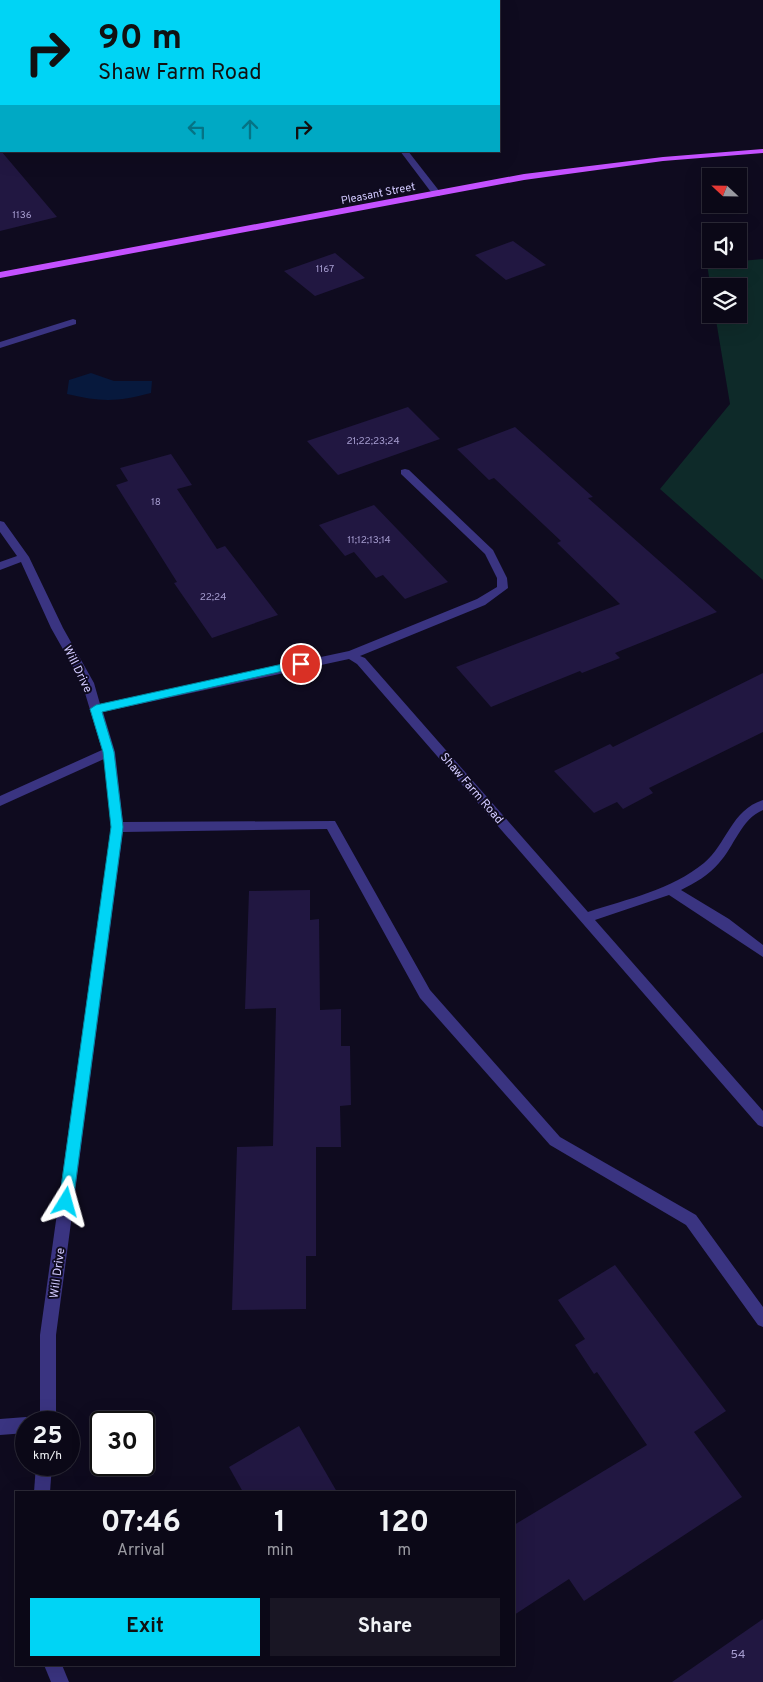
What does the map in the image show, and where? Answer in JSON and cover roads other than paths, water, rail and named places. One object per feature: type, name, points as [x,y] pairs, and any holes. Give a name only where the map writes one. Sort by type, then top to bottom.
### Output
[{"type":"main road","name":"Pleasant Street","points":[[0,275],[524,177],[663,159],[763,151]]},
{"type":"street","points":[[405,152],[437,194]]},
{"type":"street","points":[[0,345],[73,322]]},
{"type":"street","points":[[96,709],[339,656],[351,655],[481,602],[503,588],[502,578],[489,552],[405,472]]},
{"type":"street","name":"Will Drive","points":[[0,524],[24,557],[57,628],[88,683],[109,752],[117,827],[48,1335],[48,1411]]},
{"type":"street","points":[[0,566],[24,557]]},
{"type":"street","name":"Shaw Farm Road","points":[[351,655],[361,661],[763,1122]]},
{"type":"street","points":[[0,801],[109,752]]},
{"type":"street","points":[[586,918],[670,889],[709,866],[726,848],[736,828],[754,807],[763,805]]},
{"type":"street","points":[[117,827],[331,824],[425,994],[555,1141],[691,1220],[763,1320]]},
{"type":"street","points":[[670,889],[724,923],[763,952]]},
{"type":"street","points":[[0,1427],[15,1426]]},
{"type":"street","points":[[42,1491],[43,1476]]},
{"type":"street","points":[[53,1666],[60,1682]]},
{"type":"water","points":[[91,373],[114,381],[152,381],[151,393],[109,400],[67,394],[69,380]]}]
